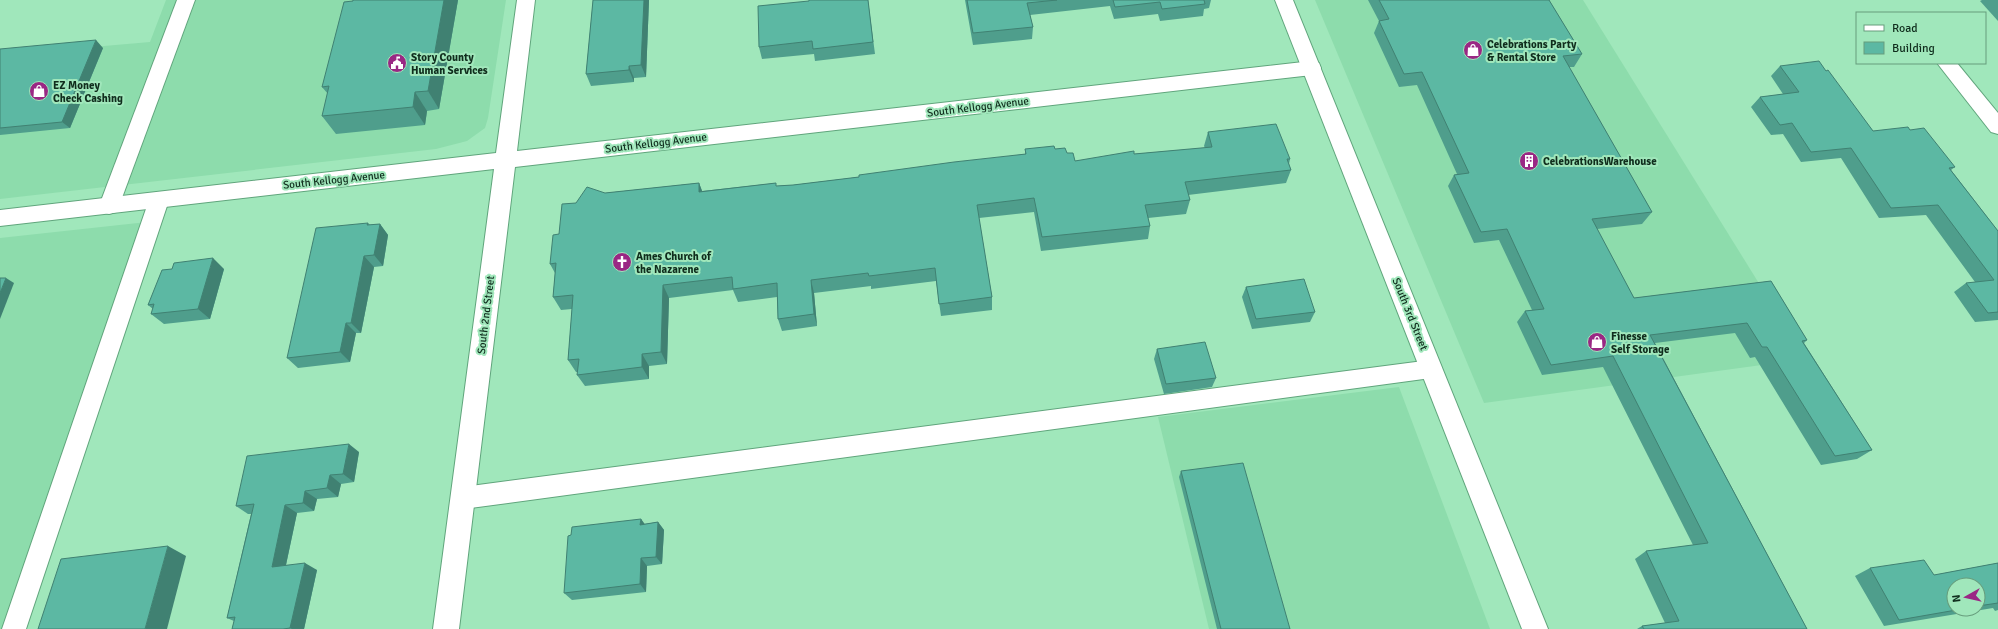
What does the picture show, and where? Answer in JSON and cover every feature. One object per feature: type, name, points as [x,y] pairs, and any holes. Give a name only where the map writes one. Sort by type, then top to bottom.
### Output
[{"type":"street","name":"South 2nd Street","points":[[446,629],[526,0]]},
{"type":"street","name":"South 3rd Street","points":[[1284,0],[1535,629]]},
{"type":"street","points":[[1947,64],[1998,127]]},
{"type":"street","name":"South Kellogg Avenue","points":[[0,218],[1312,68]]},
{"type":"lane","points":[[109,206],[186,0]]},
{"type":"lane","points":[[14,629],[159,200]]},
{"type":"lane","points":[[463,498],[1431,369]]},
{"type":"shaded area","points":[[166,0],[506,0],[488,118],[485,128],[467,141],[436,149],[0,199],[0,55],[150,42]]},
{"type":"shaded area","points":[[1315,0],[1583,0],[1806,359],[1484,403]]},
{"type":"shaded area","points":[[147,222],[8,629],[0,629],[0,238]]},
{"type":"shaded area","points":[[1399,387],[1490,629],[1209,629],[1158,417]]},
{"type":"building","name":"Story County Human Services","points":[[353,0],[444,0],[428,91],[415,92],[413,107],[322,116],[329,86],[322,87],[344,2]]},
{"type":"building","points":[[593,0],[644,0],[641,65],[629,66],[629,70],[586,74]]},
{"type":"building","points":[[809,0],[868,0],[873,42],[813,49],[812,41],[759,47],[758,6]]},
{"type":"building","points":[[967,0],[1057,0],[1027,3],[1033,27],[973,33]]},
{"type":"building","points":[[1113,0],[1204,0],[1205,4],[1162,9],[1160,2],[1115,7]]},
{"type":"building","points":[[1379,0],[1549,0],[1582,54],[1563,56],[1652,212],[1592,219],[1634,298],[1771,281],[1807,340],[1802,341],[1872,450],[1835,456],[1767,347],[1762,347],[1747,323],[1650,335],[1807,629],[1644,629],[1642,626],[1679,621],[1646,551],[1708,543],[1613,356],[1551,365],[1525,311],[1544,309],[1507,229],[1481,232],[1454,175],[1469,173],[1422,72],[1404,74],[1379,21],[1389,19]]},
{"type":"building","points":[[96,40],[62,122],[0,128],[0,49]]},
{"type":"building","points":[[1819,61],[1826,71],[1828,70],[1873,131],[1908,127],[1910,130],[1924,128],[1955,167],[1949,168],[1998,231],[1998,312],[1988,313],[1966,283],[1994,280],[1938,205],[1891,208],[1851,148],[1811,152],[1792,123],[1780,125],[1760,97],[1799,92],[1780,66]]},
{"type":"building","points":[[1276,124],[1290,159],[1287,159],[1291,170],[1185,182],[1190,200],[1145,205],[1150,226],[1042,237],[1034,198],[977,205],[992,297],[939,304],[935,268],[869,276],[868,273],[811,280],[814,314],[778,319],[777,283],[733,289],[732,277],[663,285],[661,352],[642,354],[642,367],[577,375],[579,359],[568,360],[573,295],[553,297],[556,263],[550,264],[553,235],[559,234],[562,204],[576,203],[587,187],[605,193],[699,183],[699,192],[776,183],[776,186],[793,185],[859,177],[859,175],[954,162],[1026,154],[1025,149],[1054,146],[1055,149],[1065,148],[1067,153],[1073,153],[1075,161],[1134,151],[1134,154],[1212,147],[1208,132]]},
{"type":"building","points":[[368,223],[367,225],[380,224],[374,255],[364,256],[351,323],[346,323],[340,352],[287,358],[316,228]]},
{"type":"building","points":[[213,258],[198,309],[151,314],[154,304],[148,305],[162,270],[172,269],[174,263]]},
{"type":"building","points":[[0,278],[6,278],[0,293]]},
{"type":"building","points":[[1304,279],[1315,312],[1256,319],[1246,287]]},
{"type":"building","points":[[1205,342],[1216,378],[1166,384],[1157,349]]},
{"type":"building","points":[[349,444],[343,474],[330,475],[327,488],[305,491],[303,503],[285,505],[272,567],[305,563],[290,628],[232,629],[235,617],[227,618],[254,504],[236,506],[247,456]]},
{"type":"building","points":[[1243,463],[1290,629],[1221,629],[1181,471]]},
{"type":"building","points":[[641,519],[640,525],[658,522],[656,557],[641,558],[640,584],[564,593],[568,536],[571,535],[572,527]]},
{"type":"building","points":[[168,546],[145,629],[38,629],[61,559]]},
{"type":"building","points":[[1924,560],[1934,575],[1998,563],[1998,603],[1986,605],[1986,577],[1946,577],[1946,612],[1899,620],[1870,568]]},
{"type":"place","name":"Celebrations Party & Rental Store","points":[[1473,50]]},
{"type":"place","name":"Story County Human Services","points":[[397,63]]},
{"type":"place","name":"EZ Money Check Cashing","points":[[39,91]]},
{"type":"place","name":"CelebrationsWarehouse","points":[[1529,161]]},
{"type":"place","name":"Ames Church of the Nazarene","points":[[622,262]]},
{"type":"place","name":"Finesse Self Storage","points":[[1597,342]]}]
